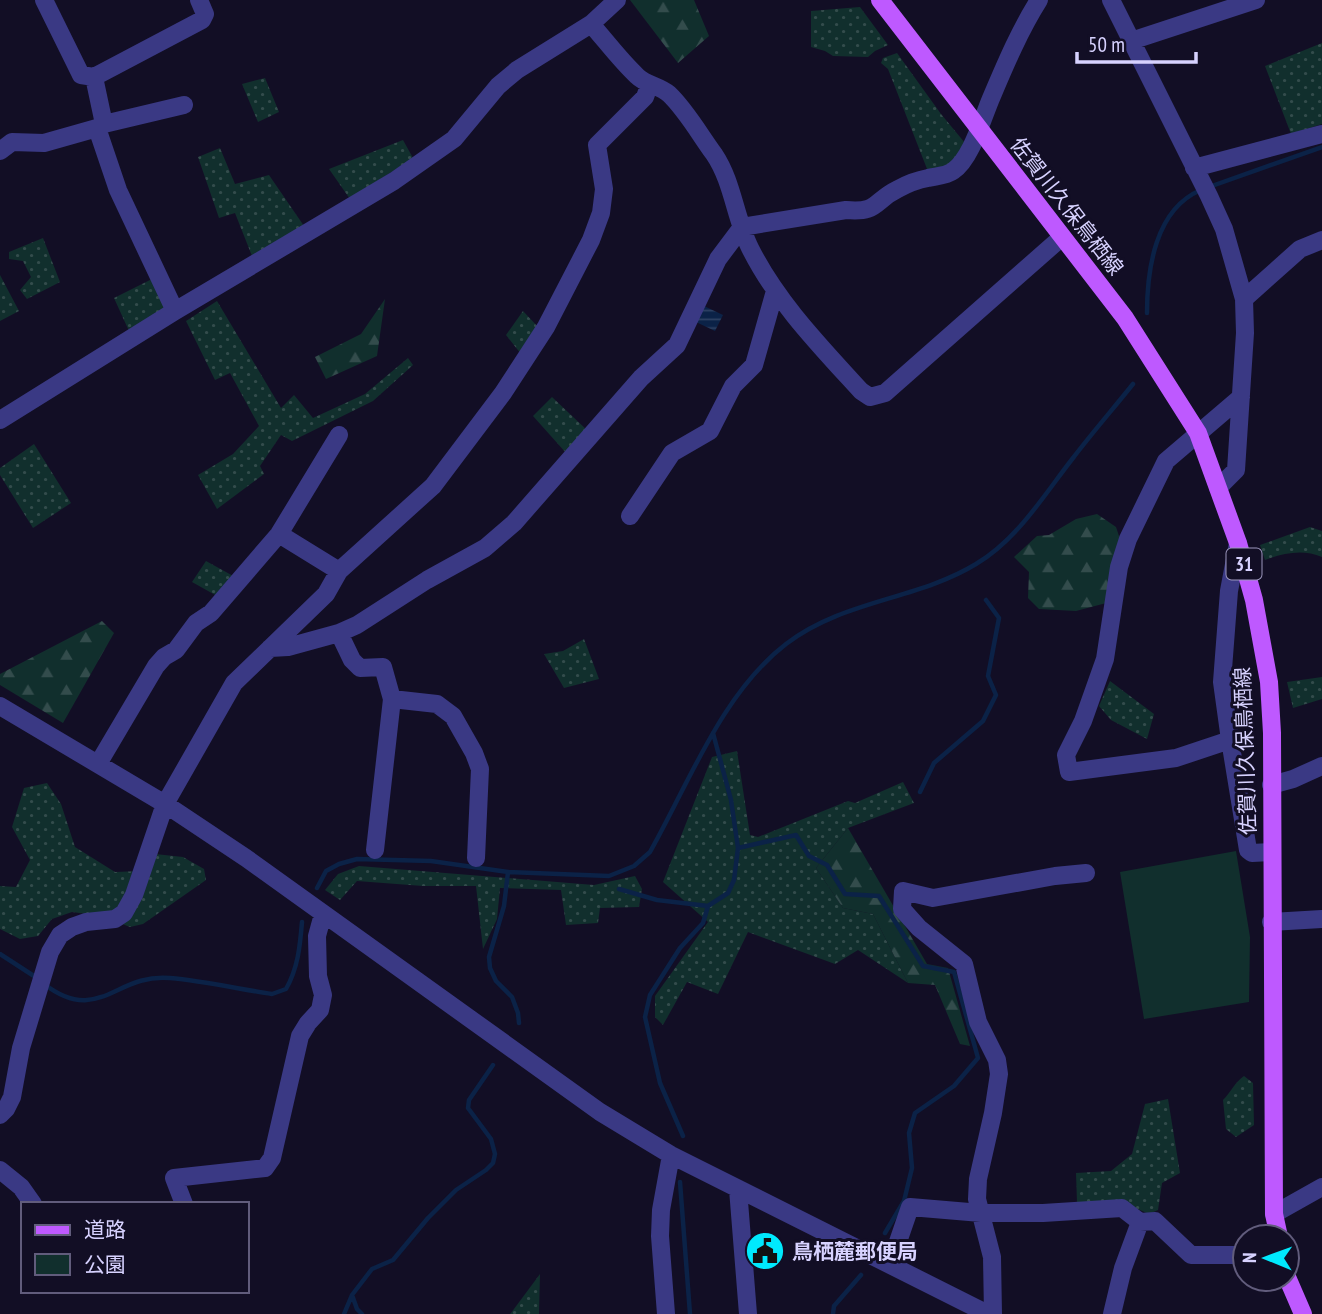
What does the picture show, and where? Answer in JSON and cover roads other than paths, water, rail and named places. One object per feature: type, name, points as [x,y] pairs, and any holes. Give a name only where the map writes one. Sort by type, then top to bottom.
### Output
[{"type":"main road","name":"佐賀川久保鳥栖線","points":[[880,0],[1125,318],[1198,433],[1238,543],[1264,647],[1272,733],[1270,852],[1276,1223]]},
{"type":"main road","points":[[1294,1293],[1303,1314]]},
{"type":"street","points":[[44,0],[81,75],[94,78],[202,20],[205,14],[199,0]]},
{"type":"street","points":[[0,420],[394,181],[454,139],[498,86],[517,70],[591,24],[617,0]]},
{"type":"street","points":[[270,648],[289,647],[339,633],[356,625],[427,580],[485,548],[514,523],[641,378],[677,345],[718,259],[742,227],[846,210],[862,212],[874,208],[894,191],[955,170],[979,131],[1011,54],[1039,0]]},
{"type":"street","points":[[1111,0],[1224,229],[1244,299],[1237,470],[1218,488]]},
{"type":"street","points":[[1131,41],[1256,0]]},
{"type":"street","points":[[591,24],[637,76],[649,86],[668,93],[716,157],[727,177],[750,247],[775,291],[860,391],[870,397],[885,393],[1062,237]]},
{"type":"street","points":[[94,78],[100,126],[118,190],[176,311]]},
{"type":"street","points":[[0,1115],[12,1097],[22,1048],[45,968],[60,935],[86,922],[116,919],[124,913],[134,895],[165,804],[234,683],[326,594],[340,572],[433,486],[503,393],[546,327],[591,240],[601,213],[604,190],[597,145],[645,97],[649,86]]},
{"type":"street","points":[[0,151],[12,142],[44,143],[184,105]]},
{"type":"street","points":[[1195,171],[1322,134]]},
{"type":"street","points":[[1244,299],[1300,249],[1322,240]]},
{"type":"street","points":[[630,516],[672,453],[710,431],[733,386],[754,365],[775,291]]},
{"type":"street","points":[[1230,740],[1177,758],[1069,772],[1066,755],[1083,721],[1105,659],[1119,567],[1128,539],[1166,461],[1241,397]]},
{"type":"street","points":[[98,764],[156,666],[176,650],[196,623],[211,613],[279,534],[339,435]]},
{"type":"street","points":[[279,534],[340,572]]},
{"type":"street","points":[[1238,543],[1229,591],[1223,682],[1248,850],[1252,853],[1270,852]]},
{"type":"street","points":[[339,633],[352,660],[360,668],[383,667],[392,699],[375,850]]},
{"type":"street","points":[[392,699],[436,704],[453,716],[474,753],[480,769],[476,858]]},
{"type":"street","points":[[0,706],[165,804],[246,858],[600,1112],[671,1155],[990,1314],[992,1257],[978,1199],[978,1179],[993,1113],[999,1074],[997,1060],[978,1022],[964,964],[919,928],[902,909],[903,891],[933,898],[1086,873]]},
{"type":"street","points":[[1271,785],[1322,766]]},
{"type":"street","points":[[183,1202],[174,1178],[265,1168],[272,1158],[300,1036],[320,1010],[323,995],[318,976],[317,936],[323,914]]},
{"type":"street","points":[[1271,922],[1322,919]]},
{"type":"street","points":[[666,1314],[660,1236],[661,1210],[671,1155]]},
{"type":"street","points":[[0,1170],[21,1187],[32,1202]]},
{"type":"street","points":[[1274,1214],[1322,1187]]},
{"type":"street","points":[[738,1189],[748,1314]]},
{"type":"street","points":[[890,1265],[910,1207],[981,1213],[1043,1213],[1122,1208],[1140,1222],[1156,1221],[1191,1255],[1231,1255]]},
{"type":"street","points":[[1112,1314],[1140,1222]]},
{"type":"water","points":[[704,306],[723,315],[715,331],[696,322]]},
{"type":"waterway","points":[[1209,187],[1322,147]]},
{"type":"waterway","points":[[1147,313],[1152,260],[1164,226],[1173,211],[1185,199],[1201,190]]},
{"type":"waterway","points":[[317,888],[326,871],[357,859],[431,861],[508,872],[609,876],[634,866],[650,852],[725,713],[763,664],[808,629],[856,609],[929,586],[953,576],[991,554],[1029,516],[1133,384]]},
{"type":"waterway","points":[[920,792],[934,763],[983,721],[996,695],[988,676],[999,618],[986,600]]},
{"type":"waterway","points":[[683,1136],[660,1083],[645,1017],[650,995],[680,948],[703,923],[708,906],[728,893],[734,880],[738,848],[731,800],[713,733]]},
{"type":"waterway","points":[[738,848],[796,835],[809,856],[827,865],[845,894],[879,896],[923,966],[954,972],[978,1058],[954,1086],[915,1113],[909,1133],[912,1168],[904,1201],[885,1233]]},
{"type":"waterway","points":[[508,872],[504,906],[489,957],[490,968],[496,981],[512,997],[519,1023]]},
{"type":"waterway","points":[[619,889],[657,900],[708,906]]},
{"type":"waterway","points":[[44,984],[63,996],[79,1000],[94,999],[151,979],[170,978],[272,994],[286,989],[290,981],[298,957],[302,922]]},
{"type":"waterway","points":[[0,954],[37,978]]},
{"type":"waterway","points":[[344,1314],[352,1295],[372,1269],[393,1260],[456,1190],[493,1163],[495,1154],[491,1139],[468,1108],[469,1100],[493,1065]]},
{"type":"waterway","points":[[680,1182],[690,1314]]},
{"type":"waterway","points":[[833,1314],[834,1306],[861,1275]]},
{"type":"waterway","points":[[352,1295],[362,1314]]},
{"type":"place","name":"鳥栖麓郵便局","points":[[765,1251]]}]
